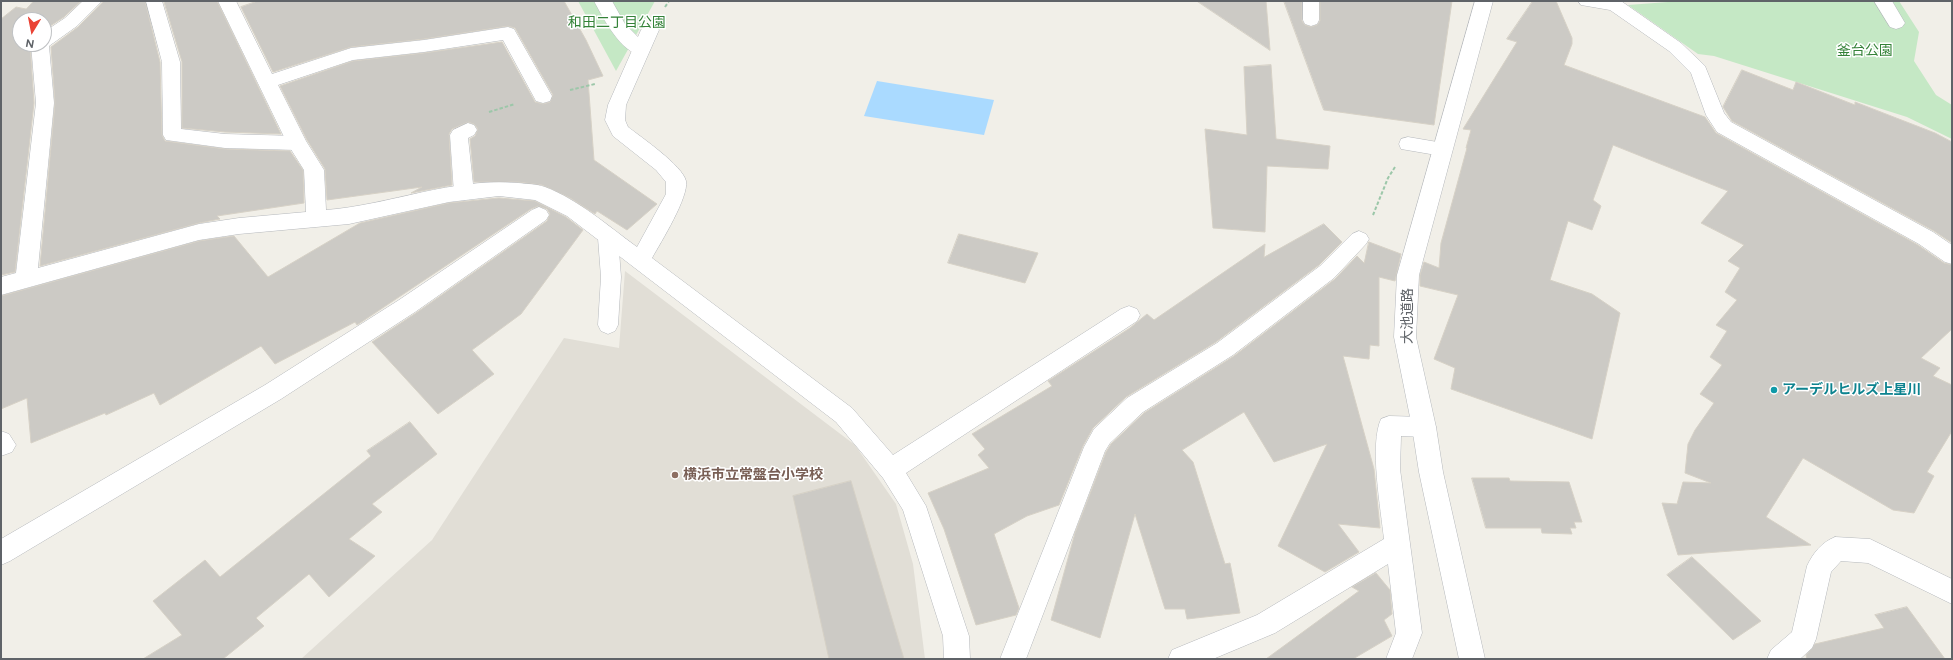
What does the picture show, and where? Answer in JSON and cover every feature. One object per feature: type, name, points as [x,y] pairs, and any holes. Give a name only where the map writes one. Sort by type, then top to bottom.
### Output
[{"type":"street","points":[[52,35],[71,22],[93,1]]},
{"type":"street","points":[[227,1],[297,143],[314,170],[316,219]]},
{"type":"street","points":[[603,1],[618,28],[641,50]]},
{"type":"street","name":"大池道路","points":[[1472,659],[1431,472],[1424,427],[1405,338],[1408,275],[1484,1]]},
{"type":"street","points":[[1587,1],[1615,5],[1675,47],[1699,70],[1715,115],[1724,127],[1926,238],[1952,256]]},
{"type":"street","points":[[1883,1],[1896,22]]},
{"type":"street","points":[[640,261],[676,194],[676,180],[663,165],[620,131],[615,120],[617,105],[650,30]]},
{"type":"street","points":[[267,82],[351,54],[424,46],[508,33],[543,96]]},
{"type":"street","points":[[26,278],[45,103],[41,52]]},
{"type":"street","points":[[1,286],[199,232],[239,226],[349,216],[449,194],[499,190],[539,193],[548,208]]},
{"type":"street","points":[[1,553],[273,392],[407,306],[548,208],[574,212],[844,415],[891,470],[914,506],[956,636],[957,659]]},
{"type":"street","points":[[891,470],[1129,315]]},
{"type":"street","points":[[1399,659],[1409,633],[1388,470],[1389,426],[1424,427]]},
{"type":"street","points":[[1,441],[4,445],[1,446]]},
{"type":"street","points":[[1181,659],[1266,624],[1398,544]]},
{"type":"street","points":[[1780,659],[1803,639],[1820,566],[1835,549],[1870,551],[1952,592]]},
{"type":"lane","points":[[154,1],[172,62],[172,135],[225,141],[297,143]]},
{"type":"lane","points":[[1311,1],[1312,20]]},
{"type":"lane","points":[[464,192],[460,135],[468,130]]},
{"type":"lane","points":[[1408,144],[1442,149]]},
{"type":"lane","points":[[608,238],[610,277],[608,325]]},
{"type":"lane","points":[[1013,659],[1095,447],[1102,436],[1135,405],[1225,349],[1327,272],[1359,240]]},
{"type":"path","points":[[1359,240],[1377,210],[1388,178],[1408,144]]},
{"type":"shaded area","name":"横浜市立常盤台小学校","points":[[625,271],[855,445],[896,504],[913,564],[925,659],[301,659],[432,540],[564,338],[619,348]]},
{"type":"green space","name":"和田二丁目公園","points":[[578,1],[655,1],[616,71]]},
{"type":"green space","name":"釜台公園","points":[[1681,1],[1899,1],[1919,32],[1914,61],[1936,95],[1952,105],[1952,139],[1907,117],[1714,56],[1698,54],[1628,5]]},
{"type":"water","points":[[877,81],[994,100],[984,135],[864,116]]},
{"type":"building","points":[[34,1],[81,1],[64,17],[52,25],[52,12],[12,12],[12,52],[31,52],[34,103],[15,272],[1,275],[1,19],[16,7],[26,9]]},
{"type":"building","points":[[104,1],[145,1],[160,62],[162,135],[165,141],[225,149],[290,151],[303,170],[304,203],[217,216],[220,219],[199,223],[40,266],[55,103],[52,46],[78,27]]},
{"type":"building","points":[[164,1],[217,1],[281,134],[225,132],[182,128],[182,62]]},
{"type":"building","points":[[258,1],[564,1],[586,40],[603,76],[588,80],[594,160],[657,204],[627,230],[597,211],[595,214],[570,198],[542,185],[518,182],[474,182],[470,139],[475,136],[478,129],[474,124],[468,122],[452,129],[449,134],[452,185],[411,193],[422,187],[327,200],[325,169],[307,140],[280,86],[353,61],[502,42],[535,102],[543,104],[550,102],[553,95],[515,28],[508,26],[424,39],[351,47],[273,72],[241,7]]},
{"type":"building","points":[[1197,1],[1266,1],[1270,50]]},
{"type":"building","points":[[1284,1],[1302,1],[1302,21],[1305,25],[1311,27],[1317,25],[1320,21],[1320,1],[1452,1],[1434,125],[1324,110]]},
{"type":"building","points":[[1533,1],[1556,1],[1572,38],[1572,44],[1564,65],[1705,117],[1716,133],[1918,245],[1944,263],[1952,265],[1952,329],[1921,358],[1940,368],[1933,376],[1952,385],[1952,431],[1927,472],[1934,476],[1914,513],[1893,510],[1803,458],[1766,517],[1811,545],[1678,555],[1662,503],[1677,504],[1683,482],[1711,483],[1685,473],[1688,444],[1695,430],[1714,403],[1700,394],[1722,365],[1710,357],[1727,331],[1716,325],[1737,300],[1725,292],[1740,268],[1728,261],[1744,245],[1701,223],[1728,191],[1613,145],[1593,200],[1601,206],[1592,230],[1568,221],[1550,280],[1592,294],[1620,313],[1592,439],[1451,389],[1455,368],[1434,359],[1458,295],[1420,286],[1420,275],[1424,262],[1439,268],[1441,243],[1471,130],[1463,129],[1517,42],[1507,39]]},
{"type":"building","points":[[1271,65],[1276,139],[1330,146],[1328,169],[1267,166],[1265,232],[1213,228],[1205,129],[1247,135],[1244,67]]},
{"type":"building","points":[[1742,70],[1793,90],[1796,82],[1855,105],[1855,102],[1935,133],[1952,142],[1952,243],[1934,231],[1732,121],[1723,107]]},
{"type":"building","points":[[499,198],[535,201],[566,217],[583,230],[521,314],[472,350],[494,374],[438,414],[372,342],[547,221],[550,214],[547,209],[538,206],[531,209],[357,325],[355,322],[275,364],[261,346],[160,405],[154,393],[106,415],[105,413],[31,443],[27,398],[1,409],[1,296],[199,241],[234,236],[268,277],[360,223],[449,203]]},
{"type":"building","points":[[1324,224],[1342,242],[1319,265],[1216,342],[1126,397],[1093,428],[1083,446],[1059,505],[1027,516],[994,534],[1019,608],[1016,615],[976,625],[944,529],[928,493],[989,468],[978,455],[985,449],[972,434],[1052,386],[1048,381],[1130,328],[1147,314],[1154,320],[1265,244],[1264,257]]},
{"type":"building","points":[[959,234],[1038,253],[1025,283],[948,263]]},
{"type":"building","points":[[1369,242],[1401,254],[1395,281],[1379,277],[1379,346],[1370,345],[1369,359],[1343,356],[1374,469],[1380,528],[1338,524],[1359,552],[1325,572],[1278,546],[1327,444],[1274,462],[1244,412],[1182,450],[1193,462],[1225,564],[1230,563],[1240,613],[1187,619],[1185,609],[1165,609],[1135,514],[1100,638],[1051,620],[1075,533],[1106,452],[1111,444],[1144,413],[1234,356],[1335,279],[1357,256],[1364,263]]},
{"type":"building","points":[[410,422],[437,454],[372,504],[382,512],[349,539],[375,556],[329,597],[309,574],[256,618],[264,626],[223,659],[143,659],[182,635],[153,601],[205,560],[220,577],[371,456],[367,451]]},
{"type":"building","points":[[1472,478],[1509,478],[1510,481],[1569,482],[1582,522],[1574,522],[1576,528],[1570,528],[1572,534],[1542,533],[1541,528],[1486,528]]},
{"type":"building","points":[[851,481],[904,659],[829,659],[793,496]]},
{"type":"building","points":[[1692,557],[1761,621],[1733,640],[1667,575]]},
{"type":"building","points":[[1376,573],[1390,590],[1392,614],[1384,620],[1392,636],[1353,659],[1266,659],[1359,591],[1352,587]]},
{"type":"building","points":[[1907,607],[1945,659],[1807,659],[1806,655],[1815,644],[1884,628],[1875,615]]},
{"type":"place","name":"アーデルヒルズ上星川","points":[[1774,390]]},
{"type":"place","name":"横浜市立常盤台小学校","points":[[675,475]]}]
